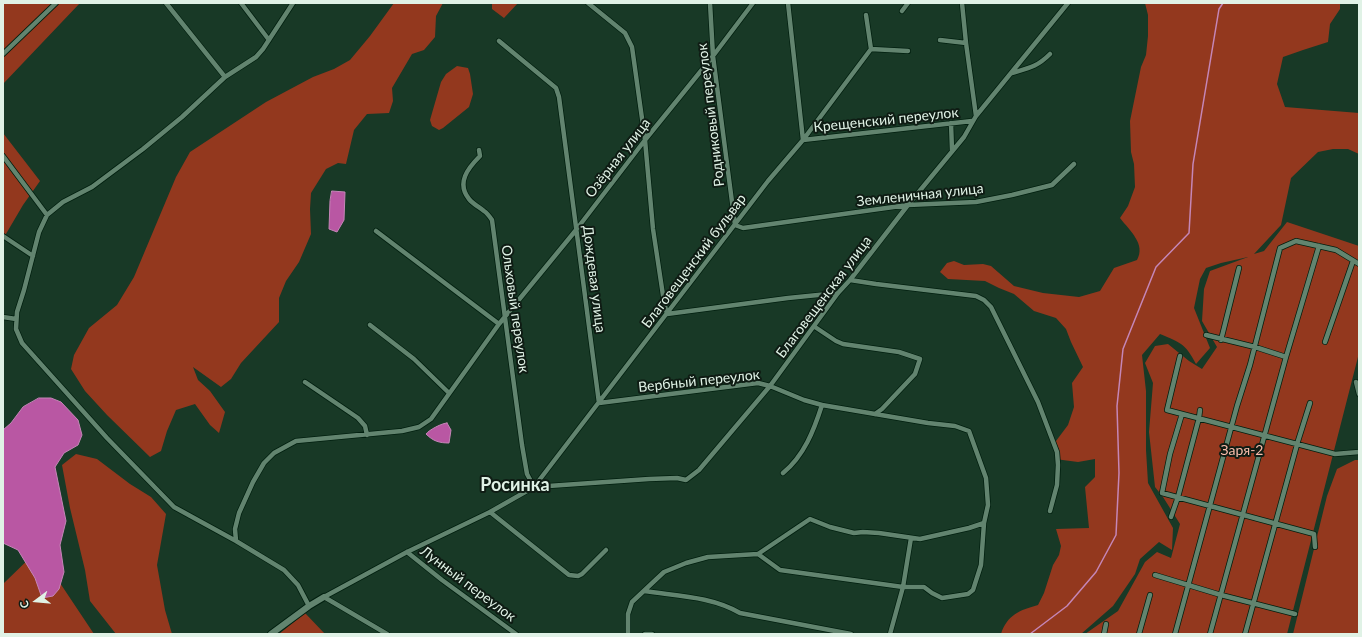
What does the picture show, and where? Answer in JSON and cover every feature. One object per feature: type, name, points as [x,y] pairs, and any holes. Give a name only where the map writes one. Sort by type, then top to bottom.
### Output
[{"type":"street","points":[[3,54],[56,3]]},
{"type":"street","points":[[166,3],[225,77]]},
{"type":"street","points":[[241,3],[269,40]]},
{"type":"street","points":[[293,3],[256,57],[225,77],[182,117],[143,149],[92,187],[63,202],[47,215],[39,232],[17,312],[16,329],[22,343],[107,438],[174,507],[236,541],[284,570],[298,585],[309,606]]},
{"type":"street","points":[[588,3],[626,33],[630,41],[645,140],[653,229],[667,314],[838,293]]},
{"type":"street","name":"Родниковый переулок","points":[[710,3],[713,56],[735,225]]},
{"type":"street","name":"Озёрная улица","points":[[236,541],[235,529],[239,513],[253,482],[264,463],[274,453],[296,441],[402,431],[419,427],[431,419],[499,324],[576,230],[753,3]]},
{"type":"street","points":[[788,3],[803,140]]},
{"type":"street","points":[[902,11],[908,3]]},
{"type":"street","points":[[962,3],[976,116]]},
{"type":"street","name":"Благовещенская улица","points":[[534,487],[677,478],[686,480],[706,462],[770,386],[815,327],[838,293],[964,137],[972,121],[1068,3]]},
{"type":"street","points":[[866,15],[871,49],[908,51]]},
{"type":"street","points":[[940,40],[966,43]]},
{"type":"street","name":"Дождевая улица","points":[[499,41],[556,88],[559,97],[599,403]]},
{"type":"street","name":"Благовещенский бульвар","points":[[534,487],[768,181],[803,140],[871,49]]},
{"type":"street","points":[[1012,73],[1031,69],[1042,62],[1050,54]]},
{"type":"street","name":"Крещенский переулок","points":[[803,140],[972,121]]},
{"type":"street","points":[[951,124],[952,150]]},
{"type":"street","name":"Ольховый переулок","points":[[479,150],[480,156],[468,168],[464,175],[463,186],[469,199],[484,210],[492,220],[522,445],[527,474],[534,487]]},
{"type":"street","points":[[3,156],[47,215]]},
{"type":"street","name":"Земленичная улица","points":[[735,225],[743,228],[908,205],[976,202],[1052,185],[1074,164]]},
{"type":"street","points":[[376,231],[499,324]]},
{"type":"street","points":[[3,236],[33,256]]},
{"type":"street","points":[[1175,634],[1280,248],[1296,241],[1336,250],[1359,264]]},
{"type":"street","points":[[1210,634],[1286,357],[1319,246]]},
{"type":"street","points":[[1325,342],[1353,261]]},
{"type":"street","points":[[1221,340],[1239,268]]},
{"type":"street","points":[[850,280],[976,296],[984,300],[991,307],[1038,402],[1057,452],[1057,485],[1050,511]]},
{"type":"street","points":[[3,317],[16,319]]},
{"type":"street","points":[[370,325],[414,359],[449,393]]},
{"type":"street","points":[[815,327],[836,342],[899,352],[920,359],[915,374],[882,409],[874,414]]},
{"type":"street","points":[[1206,335],[1286,357]]},
{"type":"street","points":[[1180,356],[1167,410],[1335,454],[1359,452]]},
{"type":"street","points":[[305,382],[358,418],[365,426],[367,435]]},
{"type":"street","points":[[1356,382],[1359,394]]},
{"type":"street","name":"Вербный переулок","points":[[599,403],[758,384],[770,386],[804,400],[822,405],[928,423],[955,426],[969,431],[986,478],[988,505],[984,523]]},
{"type":"street","points":[[1245,634],[1310,402]]},
{"type":"street","points":[[783,473],[800,456],[814,429],[822,405]]},
{"type":"street","points":[[1171,517],[1178,497],[1200,410]]},
{"type":"street","points":[[1182,414],[1170,454],[1162,493],[1314,534],[1316,547]]},
{"type":"street","points":[[271,634],[309,606],[324,597],[407,552],[490,512],[534,487]]},
{"type":"street","points":[[490,512],[569,575],[578,576],[582,574],[606,550]]},
{"type":"street","points":[[628,634],[628,614],[632,602],[664,572],[686,562],[708,556],[758,554],[810,519],[830,527],[854,533],[879,533],[920,539],[969,528],[984,523],[981,565],[974,590],[968,594],[942,598],[932,594],[924,587],[903,587],[780,570],[758,554]]},
{"type":"street","points":[[890,634],[903,587],[910,538]]},
{"type":"street","name":"Лунный переулок","points":[[407,552],[442,580],[516,634]]},
{"type":"street","points":[[1155,575],[1221,595],[1295,614]]},
{"type":"street","points":[[644,591],[702,599],[730,608],[740,613],[851,634]]},
{"type":"street","points":[[1139,634],[1150,595]]},
{"type":"street","points":[[324,597],[387,634]]},
{"type":"street","points":[[1104,634],[1106,624]]},
{"type":"street","points":[[645,634],[652,634]]},
{"type":"green space","points":[[3,3],[80,3],[3,84]]},
{"type":"green space","points":[[394,3],[443,3],[436,16],[435,37],[424,50],[412,54],[392,88],[393,101],[389,113],[367,114],[354,130],[346,164],[338,163],[326,169],[311,193],[311,234],[299,262],[286,281],[279,298],[279,322],[241,363],[231,379],[221,387],[193,367],[198,380],[210,391],[225,412],[219,433],[210,425],[195,404],[176,410],[167,431],[161,451],[150,457],[85,391],[71,369],[74,355],[89,328],[117,305],[134,277],[176,177],[190,152],[266,102],[313,77],[334,69],[350,60]]},
{"type":"green space","points":[[492,3],[518,3],[504,18],[492,9]]},
{"type":"green space","name":"Заря-2","points":[[1145,3],[1340,3],[1340,9],[1330,24],[1328,42],[1283,57],[1277,84],[1285,107],[1359,113],[1359,154],[1348,149],[1333,149],[1318,152],[1291,178],[1281,225],[1254,254],[1264,251],[1287,222],[1359,246],[1359,353],[1287,634],[1085,634],[1118,611],[1145,562],[1157,552],[1171,558],[1180,524],[1155,487],[1149,432],[1153,383],[1145,363],[1155,346],[1168,344],[1189,361],[1202,369],[1217,347],[1202,321],[1204,289],[1210,271],[1248,257],[1206,268],[1200,279],[1194,308],[1210,348],[1196,364],[1182,344],[1160,334],[1142,355],[1146,391],[1146,450],[1148,483],[1173,528],[1172,550],[1159,542],[1140,559],[1135,574],[1113,606],[1081,634],[1001,634],[1007,622],[1015,614],[1038,605],[1044,593],[1053,565],[1059,555],[1061,546],[1056,529],[1089,528],[1085,487],[1095,477],[1095,459],[1078,462],[1055,459],[1056,441],[1068,425],[1074,407],[1072,383],[1083,367],[1066,329],[1056,318],[1034,311],[1014,294],[985,281],[948,279],[940,272],[947,263],[954,261],[964,265],[983,264],[991,266],[1014,286],[1043,293],[1079,297],[1100,291],[1114,268],[1137,260],[1140,249],[1136,238],[1120,218],[1128,206],[1135,187],[1134,164],[1131,152],[1130,121],[1141,67],[1146,55],[1148,15]]},
{"type":"green space","points":[[457,66],[468,68],[473,94],[469,107],[439,130],[432,126],[430,120],[441,82],[446,74]]},
{"type":"green space","points":[[3,133],[40,181],[23,205],[3,239]]},
{"type":"green space","points":[[76,454],[97,459],[130,484],[151,497],[166,514],[157,565],[165,610],[172,634],[116,634],[90,601],[85,570],[70,508],[62,465]]},
{"type":"green space","points":[[1355,460],[1359,460],[1359,634],[1293,634],[1327,496],[1337,469]]},
{"type":"green space","points":[[38,550],[94,634],[3,634],[3,584]]},
{"type":"green space","points":[[305,613],[325,634],[279,634]]},
{"type":"shaded area","points":[[332,191],[345,192],[344,220],[337,232],[329,229],[330,201]]},
{"type":"shaded area","points":[[39,398],[51,398],[61,402],[78,420],[82,435],[78,445],[64,453],[55,467],[66,521],[60,545],[64,572],[59,589],[53,596],[42,598],[35,578],[18,550],[3,543],[3,430],[11,423],[23,407]]},
{"type":"shaded area","points":[[447,423],[451,430],[449,443],[436,441],[426,434],[436,427]]},
{"type":"waterway","points":[[1030,634],[1067,606],[1096,572],[1116,535],[1119,473],[1117,406],[1123,349],[1156,267],[1189,233],[1193,164],[1219,9],[1223,3]]},
{"type":"district","name":"Росинка","points":[[515,485]]}]
